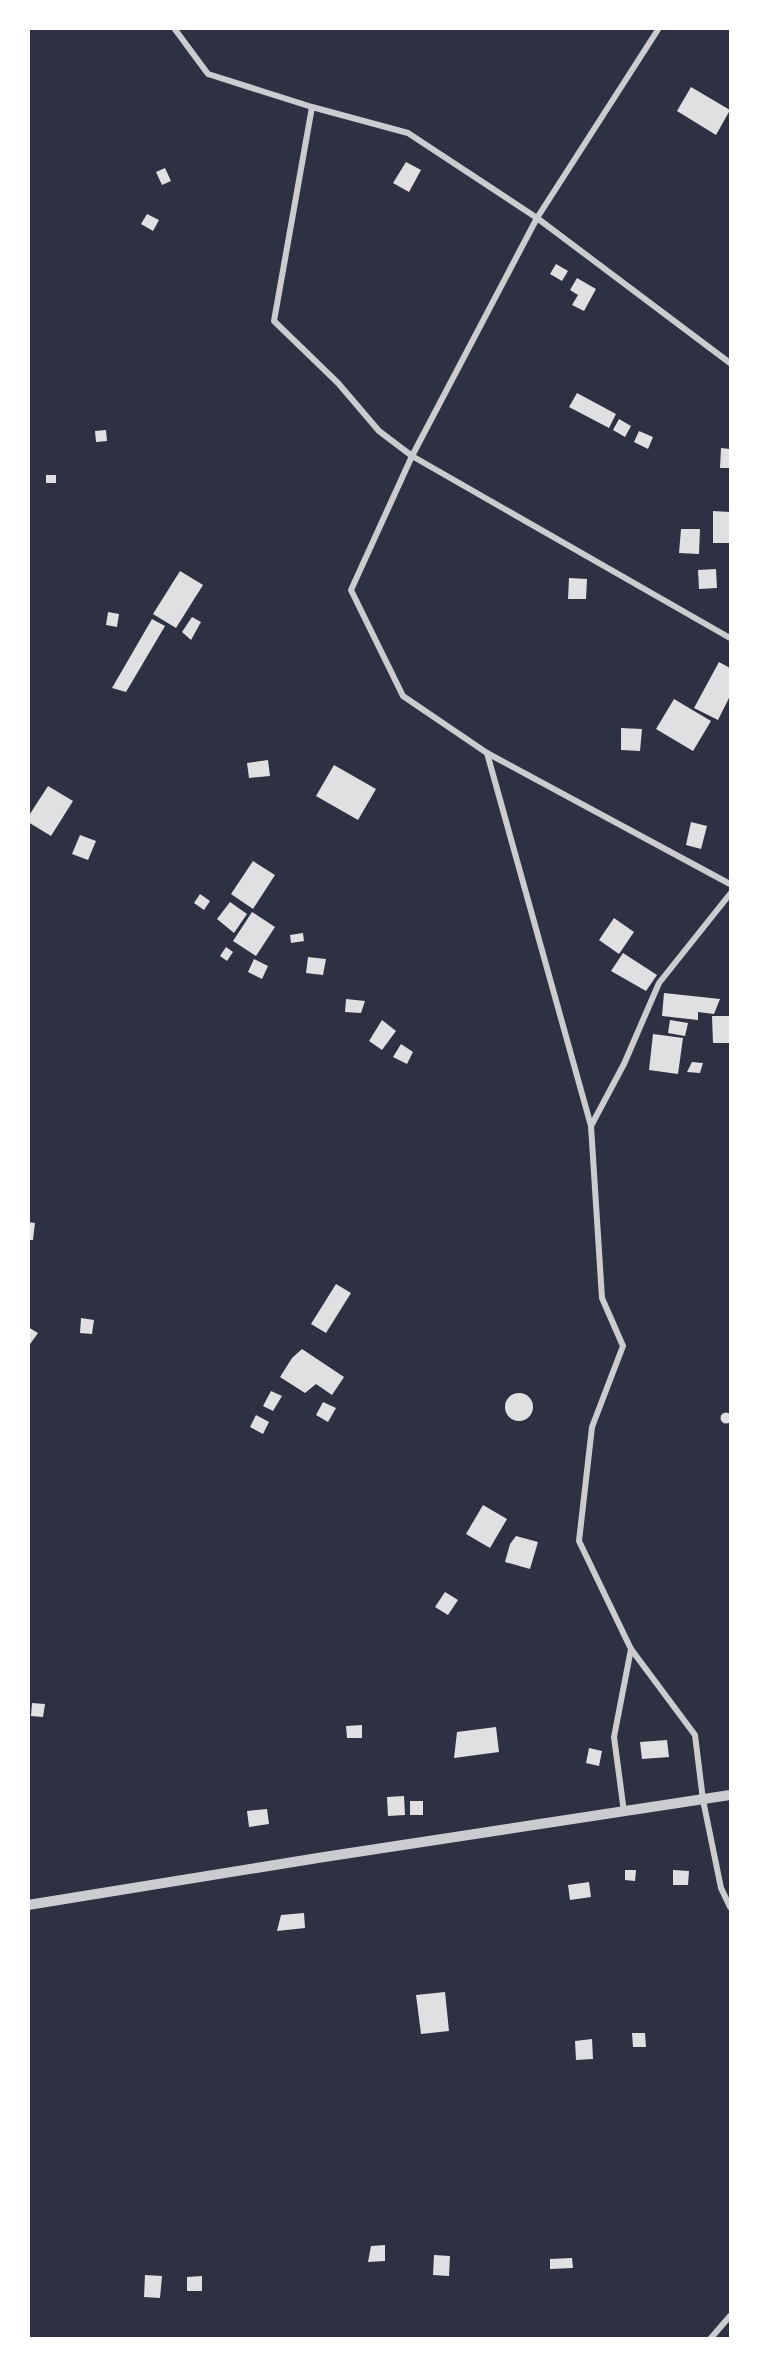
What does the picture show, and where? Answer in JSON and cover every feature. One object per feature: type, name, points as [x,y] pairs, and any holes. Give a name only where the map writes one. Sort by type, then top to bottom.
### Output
[{"type":"street","points":[[174,28],[208,74],[312,107],[408,133],[537,218],[730,363]]},
{"type":"street","points":[[659,28],[537,218],[412,456],[351,590],[403,696],[487,753],[730,884]]},
{"type":"street","points":[[312,107],[274,321],[338,383],[379,431],[412,456],[730,638]]},
{"type":"street","points":[[487,753],[591,1126],[602,1298],[623,1346],[592,1427],[579,1541],[631,1649],[695,1735],[703,1800],[721,1888],[730,1907]]},
{"type":"street","points":[[591,1126],[624,1064],[659,983],[730,894]]},
{"type":"street","points":[[624,1812],[614,1737],[631,1649]]},
{"type":"street","points":[[28,1905],[730,1795]]},
{"type":"street","points":[[711,2338],[730,2316]]},
{"type":"building","points":[[691,87],[730,110],[716,135],[677,111]]},
{"type":"building","points":[[406,162],[421,170],[409,192],[393,183]]},
{"type":"building","points":[[165,168],[171,181],[162,185],[156,172]]},
{"type":"building","points":[[147,214],[159,220],[153,231],[141,224]]},
{"type":"building","points":[[556,264],[568,271],[562,281],[550,274]]},
{"type":"building","points":[[577,278],[596,289],[584,311],[572,305],[578,295],[570,290]]},
{"type":"building","points":[[577,393],[616,414],[609,428],[569,407]]},
{"type":"building","points":[[619,419],[631,426],[625,437],[613,430]]},
{"type":"building","points":[[106,430],[107,441],[96,442],[95,431]]},
{"type":"building","points":[[639,431],[653,437],[648,449],[634,442]]},
{"type":"building","points":[[721,448],[730,449],[730,468],[720,468]]},
{"type":"building","points":[[46,475],[56,475],[56,483],[46,483]]},
{"type":"building","points":[[713,511],[730,512],[730,543],[713,543]]},
{"type":"building","points":[[681,529],[700,529],[699,554],[679,553]]},
{"type":"building","points":[[716,569],[717,588],[699,589],[698,570]]},
{"type":"building","points":[[180,571],[203,585],[176,628],[153,614]]},
{"type":"building","points":[[569,578],[587,579],[586,599],[568,599]]},
{"type":"building","points":[[108,612],[119,614],[117,627],[106,625]]},
{"type":"building","points":[[192,617],[201,622],[191,640],[182,632]]},
{"type":"building","points":[[152,619],[165,626],[126,692],[112,688]]},
{"type":"building","points":[[719,662],[730,668],[730,696],[718,720],[694,708]]},
{"type":"building","points":[[674,699],[711,721],[693,751],[656,729]]},
{"type":"building","points":[[621,728],[642,729],[640,751],[621,750]]},
{"type":"building","points":[[268,760],[270,776],[249,778],[247,763]]},
{"type":"building","points":[[334,765],[376,789],[358,820],[316,796]]},
{"type":"building","points":[[48,786],[73,801],[51,836],[28,822],[28,817]]},
{"type":"building","points":[[691,822],[707,826],[701,849],[686,845]]},
{"type":"building","points":[[80,835],[96,841],[88,860],[72,854]]},
{"type":"building","points":[[253,861],[275,875],[253,909],[231,894]]},
{"type":"building","points":[[200,894],[210,901],[204,910],[194,903]]},
{"type":"building","points":[[230,902],[247,914],[234,933],[217,919]]},
{"type":"building","points":[[252,912],[275,927],[256,956],[233,941]]},
{"type":"building","points":[[614,918],[634,932],[619,954],[599,940]]},
{"type":"building","points":[[303,933],[304,941],[291,943],[290,935]]},
{"type":"building","points":[[226,947],[233,952],[227,961],[220,956]]},
{"type":"building","points":[[623,953],[657,975],[646,991],[611,971]]},
{"type":"building","points":[[308,957],[326,959],[323,975],[306,973]]},
{"type":"building","points":[[254,959],[268,966],[262,979],[248,972]]},
{"type":"building","points":[[664,993],[720,999],[714,1014],[698,1012],[698,1020],[662,1016]]},
{"type":"building","points":[[346,999],[365,1001],[361,1013],[345,1012]]},
{"type":"building","points":[[712,1016],[730,1016],[730,1043],[713,1043]]},
{"type":"building","points":[[382,1020],[396,1031],[382,1050],[369,1041]]},
{"type":"building","points":[[670,1020],[688,1023],[685,1036],[668,1033]]},
{"type":"building","points":[[653,1034],[683,1038],[678,1074],[649,1070]]},
{"type":"building","points":[[401,1044],[413,1052],[407,1064],[393,1057]]},
{"type":"building","points":[[692,1062],[703,1063],[700,1073],[687,1072]]},
{"type":"building","points":[[28,1222],[35,1223],[33,1240],[28,1240]]},
{"type":"building","points":[[336,1284],[351,1293],[326,1333],[311,1324]]},
{"type":"building","points":[[81,1318],[94,1320],[92,1334],[80,1333]]},
{"type":"building","points":[[28,1327],[38,1333],[28,1347]]},
{"type":"building","points":[[302,1349],[344,1377],[332,1395],[316,1384],[305,1393],[280,1377],[292,1358]]},
{"type":"building","points":[[271,1391],[282,1396],[273,1411],[263,1406]]},
{"type":"building","points":[[519,1393],[529,1397],[533,1407],[529,1417],[519,1421],[509,1417],[505,1407],[509,1397]]},
{"type":"building","points":[[323,1402],[336,1408],[328,1422],[316,1415]]},
{"type":"building","points":[[726,1413],[730,1414],[730,1422],[726,1423],[722,1422],[721,1418],[722,1414]]},
{"type":"building","points":[[256,1415],[269,1422],[263,1434],[250,1427]]},
{"type":"building","points":[[483,1505],[507,1519],[490,1548],[466,1534]]},
{"type":"building","points":[[516,1536],[538,1542],[530,1569],[505,1562],[510,1544]]},
{"type":"building","points":[[445,1592],[458,1600],[448,1615],[435,1607]]},
{"type":"building","points":[[32,1703],[45,1704],[43,1717],[31,1716]]},
{"type":"building","points":[[362,1725],[362,1738],[347,1738],[346,1726]]},
{"type":"building","points":[[496,1727],[499,1752],[454,1758],[457,1732]]},
{"type":"building","points":[[667,1740],[669,1757],[642,1759],[640,1742]]},
{"type":"building","points":[[589,1748],[602,1751],[599,1766],[586,1763]]},
{"type":"building","points":[[404,1796],[405,1815],[388,1816],[387,1797]]},
{"type":"building","points":[[410,1801],[423,1801],[423,1815],[410,1815]]},
{"type":"building","points":[[267,1809],[269,1824],[249,1827],[247,1811]]},
{"type":"building","points":[[625,1870],[636,1870],[635,1881],[625,1880]]},
{"type":"building","points":[[673,1870],[689,1871],[688,1885],[673,1885]]},
{"type":"building","points":[[589,1882],[591,1897],[570,1900],[568,1885]]},
{"type":"building","points":[[304,1913],[305,1928],[277,1931],[281,1915]]},
{"type":"building","points":[[445,1992],[449,2031],[421,2034],[416,1995]]},
{"type":"building","points":[[632,2033],[645,2033],[646,2047],[633,2047]]},
{"type":"building","points":[[592,2039],[593,2059],[576,2060],[575,2041]]},
{"type":"building","points":[[385,2245],[385,2261],[368,2262],[371,2246]]},
{"type":"building","points":[[434,2255],[450,2256],[449,2276],[433,2275]]},
{"type":"building","points":[[572,2258],[573,2268],[550,2269],[550,2259]]},
{"type":"building","points":[[145,2275],[162,2276],[160,2298],[144,2297]]},
{"type":"building","points":[[202,2276],[202,2291],[187,2291],[187,2277]]}]
